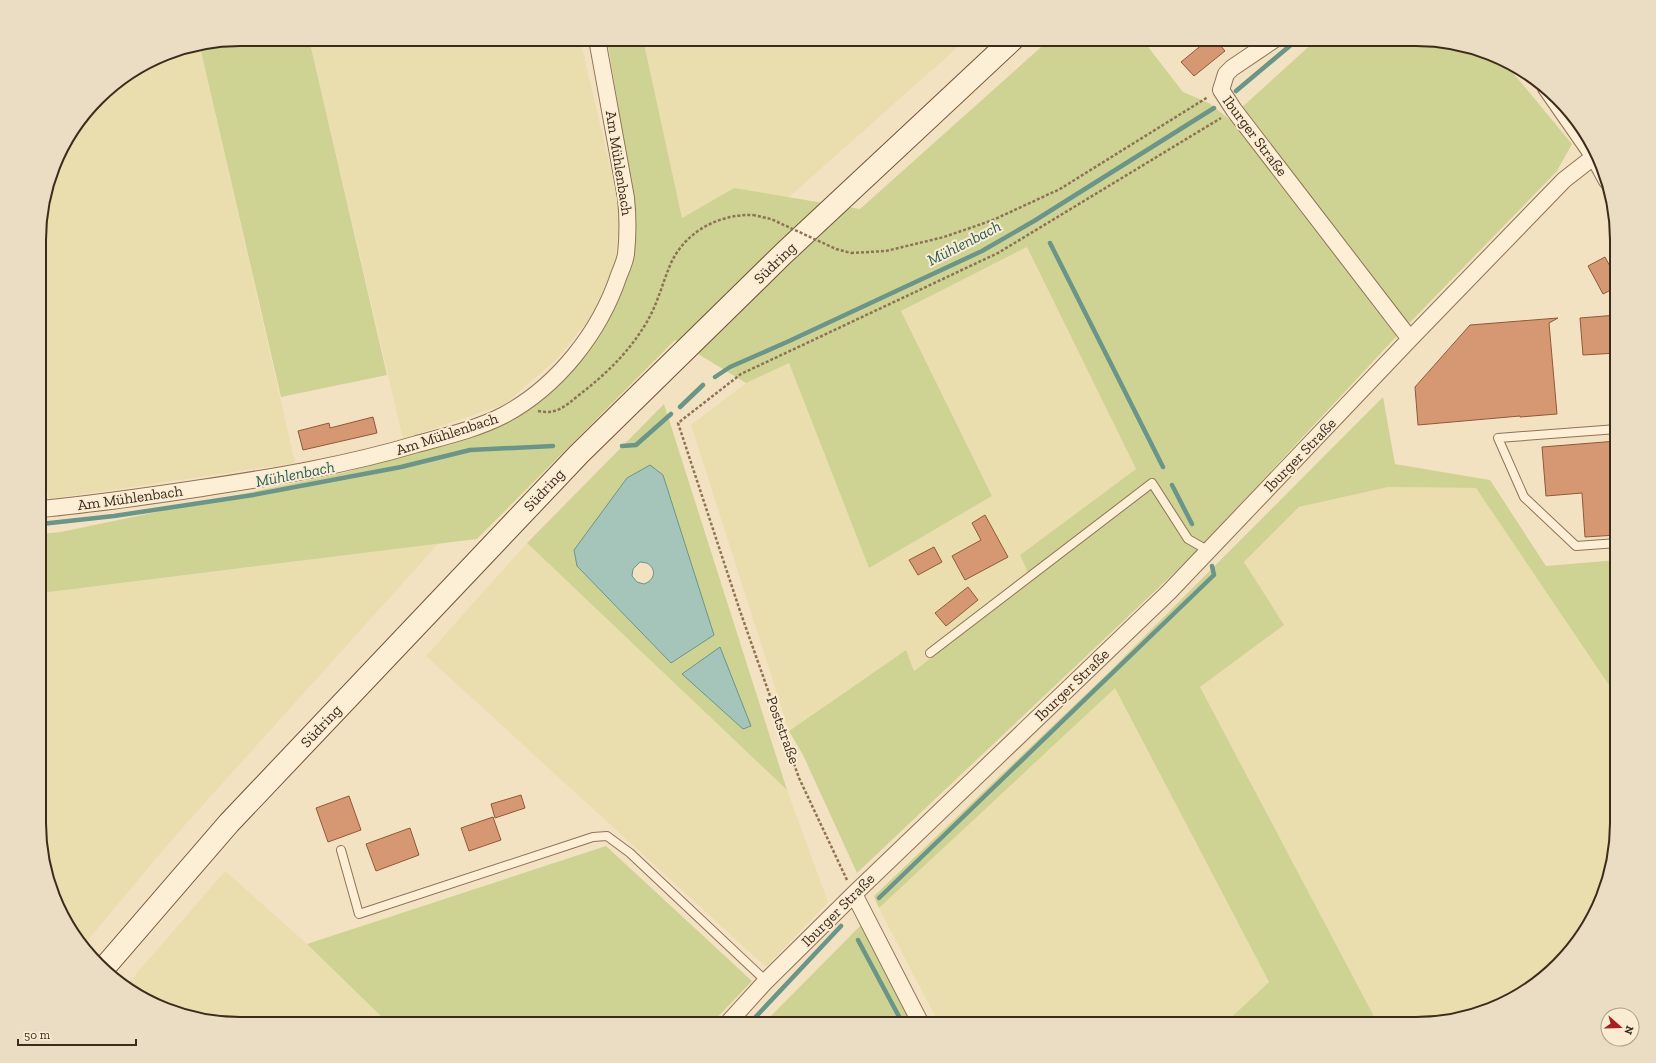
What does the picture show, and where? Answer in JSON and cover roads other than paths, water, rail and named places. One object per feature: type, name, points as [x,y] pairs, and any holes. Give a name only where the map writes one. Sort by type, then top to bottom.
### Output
[{"type":"main road","name":"Südring","points":[[107,964],[229,823],[579,454],[784,253],[1006,46]]},
{"type":"street","name":"Am Mühlenbach","points":[[46,509],[98,504],[278,477],[378,455],[477,426],[504,415],[550,383],[577,352],[600,320],[614,290],[626,256],[628,222],[626,198],[598,46]]},
{"type":"street","name":"Iburger Straße","points":[[1265,46],[1232,68],[1226,74],[1221,90],[1234,110],[1410,339]]},
{"type":"street","name":"Iburger Straße","points":[[733,1017],[766,981],[854,894],[1169,592],[1564,180],[1592,158]]},
{"type":"street","points":[[854,894],[917,1017]]},
{"type":"lane","points":[[1610,430],[1498,438],[1524,497],[1576,546],[1610,544]]},
{"type":"lane","points":[[930,653],[1152,483],[1188,539],[1209,551]]},
{"type":"lane","points":[[341,850],[360,914],[593,837],[607,836],[630,853],[766,981]]},
{"type":"water","points":[[650,465],[663,475],[714,635],[671,663],[577,566],[574,550],[627,478]],"holes":[[[640,562],[647,563],[653,571],[651,580],[644,584],[637,582],[632,576],[633,569]]]},
{"type":"water","points":[[720,647],[751,726],[743,729],[682,674]]},
{"type":"waterway","name":"Mühlenbach","points":[[1236,91],[1290,46]]},
{"type":"waterway","name":"Mühlenbach","points":[[715,377],[730,367],[982,251],[1034,221],[1214,108]]},
{"type":"waterway","points":[[1050,243],[1163,467]]},
{"type":"waterway","name":"Mühlenbach","points":[[680,407],[703,385]]},
{"type":"waterway","name":"Mühlenbach","points":[[622,446],[636,445],[671,414]]},
{"type":"waterway","name":"Mühlenbach","points":[[46,523],[114,516],[253,495],[401,467],[470,450],[553,446]]},
{"type":"waterway","points":[[1172,485],[1192,524]]},
{"type":"waterway","points":[[879,898],[1214,575],[1212,566]]},
{"type":"waterway","points":[[756,1017],[841,926]]},
{"type":"waterway","points":[[858,940],[899,1017]]}]
